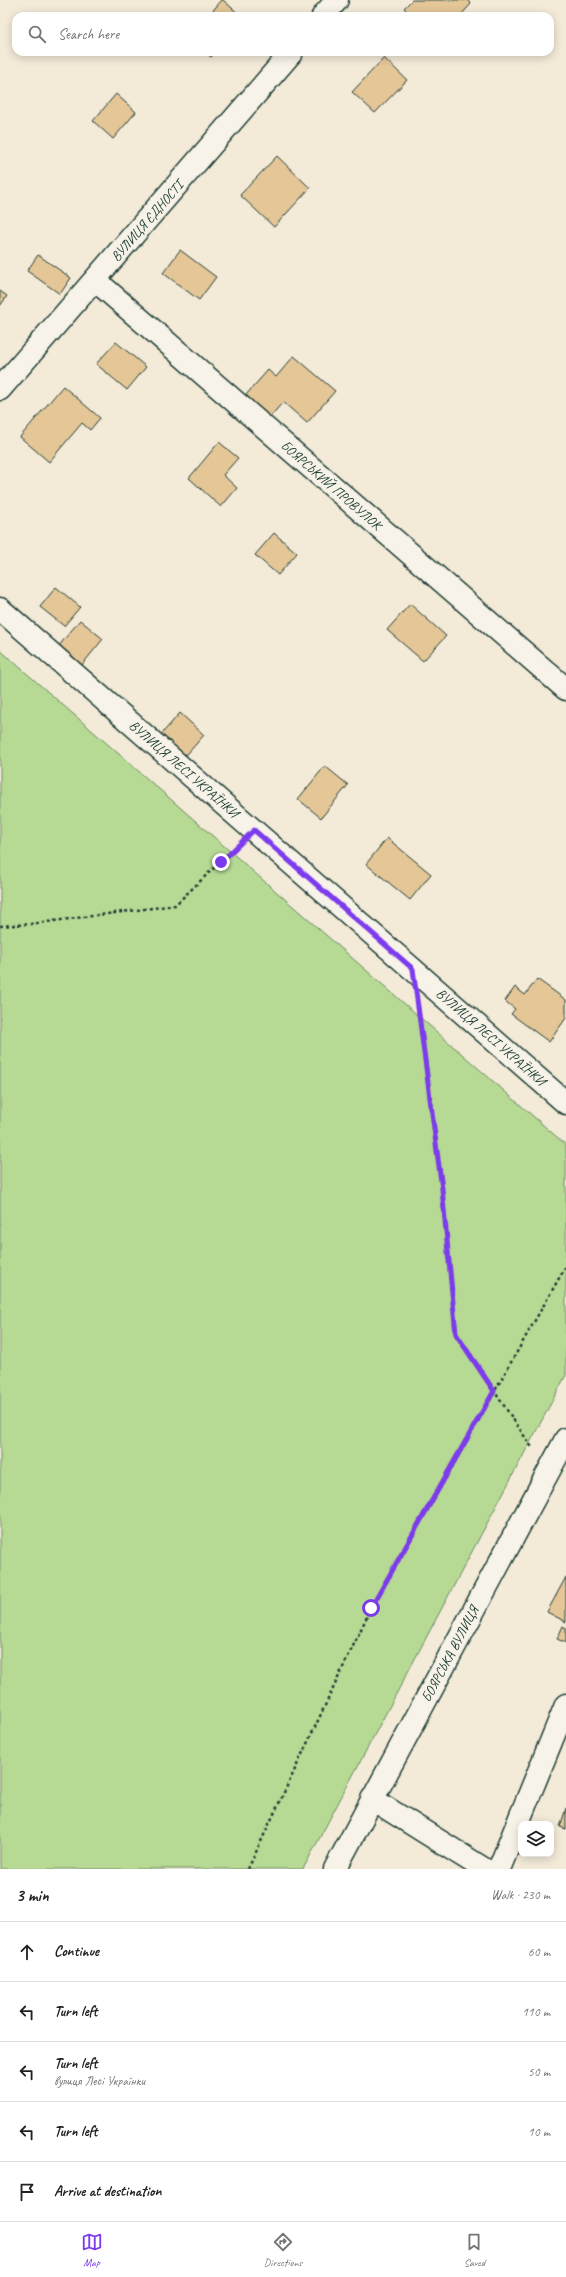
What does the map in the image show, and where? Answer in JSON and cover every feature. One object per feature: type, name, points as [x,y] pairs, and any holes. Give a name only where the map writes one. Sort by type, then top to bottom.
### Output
[{"type":"street","points":[[326,12],[336,0]]},
{"type":"street","name":"ВУЛИЦЯ ЄДНОСТІ","points":[[0,389],[289,56]]},
{"type":"street","name":"БОЯРСЬКИЙ ПРОВУЛОК","points":[[95,280],[566,689]]},
{"type":"street","name":"ВУЛИЦЯ ЛЕСІ УКРАЇНКИ","points":[[0,609],[566,1103]]},
{"type":"street","name":"БОЯРСЬКА ВУЛИЦЯ","points":[[335,1869],[566,1439]]},
{"type":"street","points":[[499,1869],[566,1705]]},
{"type":"street","points":[[372,1799],[484,1869]]},
{"type":"path","points":[[0,926],[38,923],[175,905],[254,830]]},
{"type":"path","points":[[413,969],[442,1189],[456,1334],[548,1472]]},
{"type":"path","points":[[248,1869],[371,1608],[566,1266]]},
{"type":"green space","points":[[0,650],[566,1145],[566,1375],[303,1869],[0,1869]]},
{"type":"building","points":[[223,0],[236,12],[212,12]]},
{"type":"building","points":[[412,0],[467,0],[471,4],[464,12],[408,12],[404,8]]},
{"type":"building","points":[[384,58],[407,80],[375,113],[352,92]]},
{"type":"building","points":[[116,94],[136,112],[113,139],[93,121]]},
{"type":"building","points":[[277,156],[310,188],[274,227],[240,195]]},
{"type":"building","points":[[180,250],[216,277],[199,300],[163,273]]},
{"type":"building","points":[[38,255],[71,278],[60,294],[27,271]]},
{"type":"building","points":[[0,291],[7,296],[0,306]]},
{"type":"building","points":[[116,342],[146,367],[127,390],[96,364]]},
{"type":"building","points":[[294,356],[335,391],[307,423],[283,402],[270,417],[245,396],[268,370],[276,377]]},
{"type":"building","points":[[63,386],[100,418],[90,430],[82,423],[49,462],[20,437]]},
{"type":"building","points":[[219,442],[238,458],[223,475],[237,488],[221,507],[189,478]]},
{"type":"building","points":[[274,533],[297,553],[278,575],[255,555]]},
{"type":"building","points":[[56,587],[80,607],[64,626],[40,607]]},
{"type":"building","points":[[410,604],[446,636],[423,661],[387,630]]},
{"type":"building","points":[[80,620],[103,639],[81,666],[58,647]]},
{"type":"building","points":[[180,713],[204,735],[182,760],[158,738]]},
{"type":"building","points":[[325,766],[348,785],[321,818],[298,799]]},
{"type":"building","points":[[387,838],[431,874],[410,900],[366,864]]},
{"type":"building","points":[[537,979],[566,1000],[566,1018],[549,1042],[511,1014],[515,1009],[505,1001],[515,987],[525,995]]},
{"type":"building","points":[[566,1577],[566,1622],[547,1612]]},
{"type":"building","points":[[563,1626],[566,1628],[566,1643],[557,1639]]},
{"type":"building","points":[[566,1808],[566,1829],[560,1827]]},
{"type":"route","points":[[221,862],[254,830],[413,969],[442,1189],[456,1334],[494,1391],[371,1608]]}]
